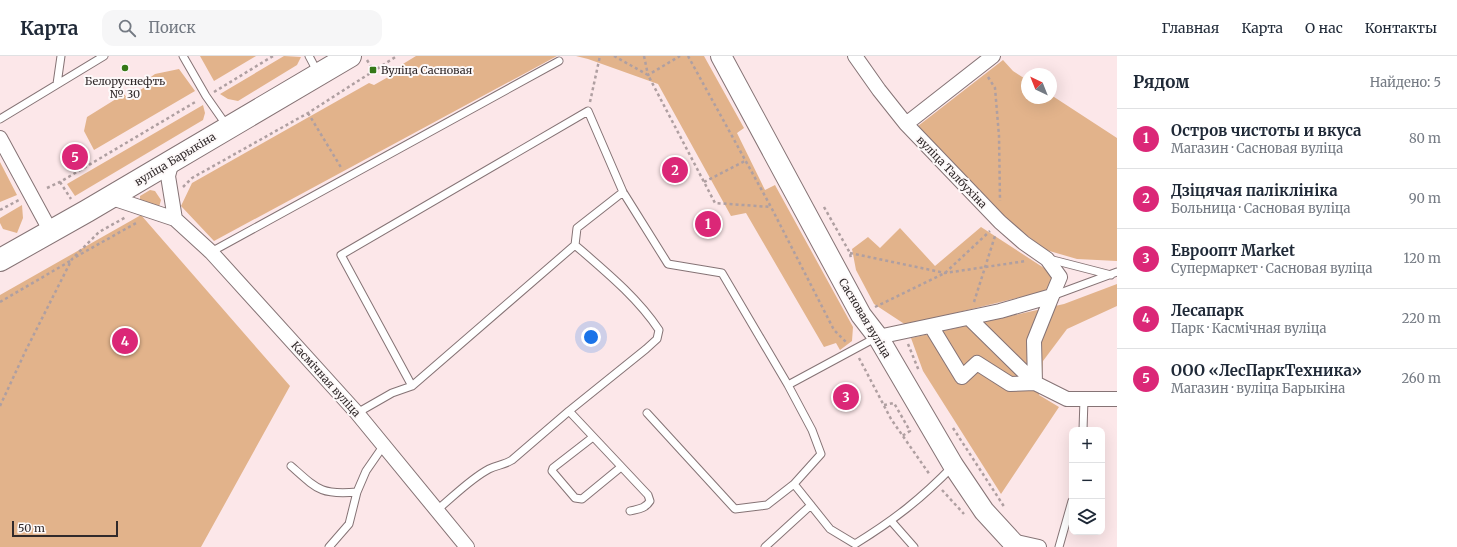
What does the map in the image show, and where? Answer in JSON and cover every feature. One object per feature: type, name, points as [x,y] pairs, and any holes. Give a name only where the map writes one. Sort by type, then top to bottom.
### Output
[{"type":"main road","name":"вуліца Барыкіна","points":[[0,260],[51,232],[228,127],[314,65],[350,56]]},
{"type":"main road","name":"Сасновая вуліца","points":[[721,56],[860,315],[878,337],[953,465],[984,511],[1014,544]]},
{"type":"street","name":"вуліца Талбухіна","points":[[855,56],[906,124],[1000,222],[1024,243],[1047,258],[1060,277],[1052,296]]},
{"type":"street","points":[[906,124],[993,56]]},
{"type":"street","points":[[0,138],[51,232]]},
{"type":"street","points":[[172,161],[168,176],[175,218]]},
{"type":"street","name":"Касмічная вуліца","points":[[109,197],[175,218],[211,252],[357,413],[467,547]]},
{"type":"street","points":[[878,337],[969,318],[1052,296]]},
{"type":"street","points":[[1035,383],[1034,341],[1052,296]]},
{"type":"street","points":[[969,318],[1035,383],[1068,399],[1117,399]]},
{"type":"street","points":[[931,326],[962,377],[977,363],[1010,384],[1035,383]]},
{"type":"street","points":[[1014,544],[1039,547]]},
{"type":"lane","points":[[57,84],[61,56]]},
{"type":"lane","points":[[0,119],[104,56]]},
{"type":"lane","points":[[183,56],[206,96],[228,127]]},
{"type":"lane","points":[[211,252],[559,61]]},
{"type":"lane","points":[[412,386],[341,255],[588,111],[623,192],[668,264],[722,274],[788,385],[812,430],[822,454],[794,484],[767,505],[735,509],[646,413]]},
{"type":"lane","points":[[357,413],[392,393],[412,386],[575,244],[577,228],[623,192]]},
{"type":"lane","points":[[437,510],[481,474],[490,469],[503,466],[512,460],[657,339],[659,330],[652,318],[616,279],[575,244]]},
{"type":"lane","points":[[1047,258],[1114,274]]},
{"type":"lane","points":[[1052,296],[1114,274]]},
{"type":"lane","points":[[788,385],[878,337]]},
{"type":"lane","points":[[1082,427],[1084,399]]},
{"type":"lane","points":[[569,411],[648,495],[650,500],[647,505],[641,509],[630,511]]},
{"type":"lane","points":[[593,437],[552,468],[552,471],[575,498],[582,499],[621,467]]},
{"type":"lane","points":[[328,547],[349,524],[357,492],[366,471],[384,445]]},
{"type":"lane","points":[[794,484],[830,529],[855,544],[892,522],[936,484],[953,465]]},
{"type":"lane","points":[[291,466],[311,483],[326,492],[334,494],[357,492]]},
{"type":"lane","points":[[765,547],[811,506]]},
{"type":"lane","points":[[1059,547],[1069,512]]},
{"type":"lane","points":[[892,522],[914,547]]},
{"type":"path","points":[[47,188],[60,182],[273,56]]},
{"type":"path","points":[[365,56],[373,70]]},
{"type":"path","points":[[179,191],[192,178],[308,113],[397,56]]},
{"type":"path","points":[[588,111],[600,56]]},
{"type":"path","points":[[614,56],[648,75]]},
{"type":"path","points":[[644,56],[648,75],[715,203],[771,207]]},
{"type":"path","points":[[648,75],[680,56]]},
{"type":"path","points":[[688,56],[771,207],[834,330],[854,350],[902,436],[936,484],[966,516]]},
{"type":"path","points":[[969,318],[1000,222],[999,136],[995,88],[980,66]]},
{"type":"path","points":[[308,113],[348,178]]},
{"type":"path","points":[[704,182],[745,161]]},
{"type":"path","points":[[60,182],[71,199]]},
{"type":"path","points":[[0,210],[25,196]]},
{"type":"path","points":[[822,204],[850,253],[945,273],[1047,258]]},
{"type":"path","points":[[0,406],[26,350],[72,259],[99,232],[133,213]]},
{"type":"path","points":[[0,302],[140,221]]},
{"type":"path","points":[[879,313],[873,308],[945,273],[1000,222]]},
{"type":"path","points":[[902,333],[920,374]]},
{"type":"path","points":[[884,405],[894,403],[901,415],[910,432],[902,436]]},
{"type":"path","points":[[950,424],[983,476],[1006,508]]},
{"type":"shaded area","points":[[200,56],[256,56],[214,81]]},
{"type":"shaded area","points":[[284,56],[301,57],[297,65],[238,101],[228,99],[220,94]]},
{"type":"shaded area","points":[[416,56],[557,56],[214,241],[181,206],[192,183],[369,83],[374,85],[397,72],[398,67]]},
{"type":"shaded area","points":[[576,56],[704,56],[744,128],[737,133],[765,190],[775,185],[853,327],[852,341],[840,350],[836,343],[824,347],[746,213],[731,216],[658,84]]},
{"type":"shaded area","points":[[1003,60],[1013,71],[1021,76],[1021,104],[1057,104],[1057,99],[1117,138],[1117,261],[1077,259],[1046,250],[1008,221],[918,126]]},
{"type":"shaded area","points":[[179,69],[195,91],[94,150],[84,131],[87,117],[124,94],[127,98],[150,84],[148,79],[155,74]]},
{"type":"shaded area","points":[[203,105],[205,113],[203,120],[75,196],[67,184]]},
{"type":"shaded area","points":[[0,162],[17,195],[0,202]]},
{"type":"shaded area","points":[[150,190],[155,191],[161,200],[159,207],[140,201],[140,196]]},
{"type":"shaded area","points":[[22,205],[23,218],[17,233],[3,229],[0,223],[0,218]]},
{"type":"shaded area","points":[[141,215],[290,386],[201,547],[0,547],[0,295]]},
{"type":"shaded area","points":[[981,227],[1044,268],[1053,276],[1046,291],[906,325],[874,304],[856,270],[852,249],[868,237],[880,248],[900,228],[935,266]]},
{"type":"shaded area","points":[[1117,284],[1117,306],[1067,329],[1043,361],[1039,395],[1059,407],[1001,494],[923,371],[911,338],[1064,304]]},
{"type":"place","name":"Белоруснефть № 30","points":[[125,68]]},
{"type":"place","name":"Вуліца Сасновая","points":[[373,70]]},
{"type":"place","name":"ООО «ЛесПаркТехника»","points":[[75,157]]},
{"type":"place","name":"Дзіцячая паліклініка","points":[[675,170]]},
{"type":"place","name":"Остров чистоты и вкуса","points":[[708,224]]},
{"type":"place","name":"Лесапарк","points":[[125,341]]},
{"type":"place","name":"Евроопт Market","points":[[846,397]]}]
